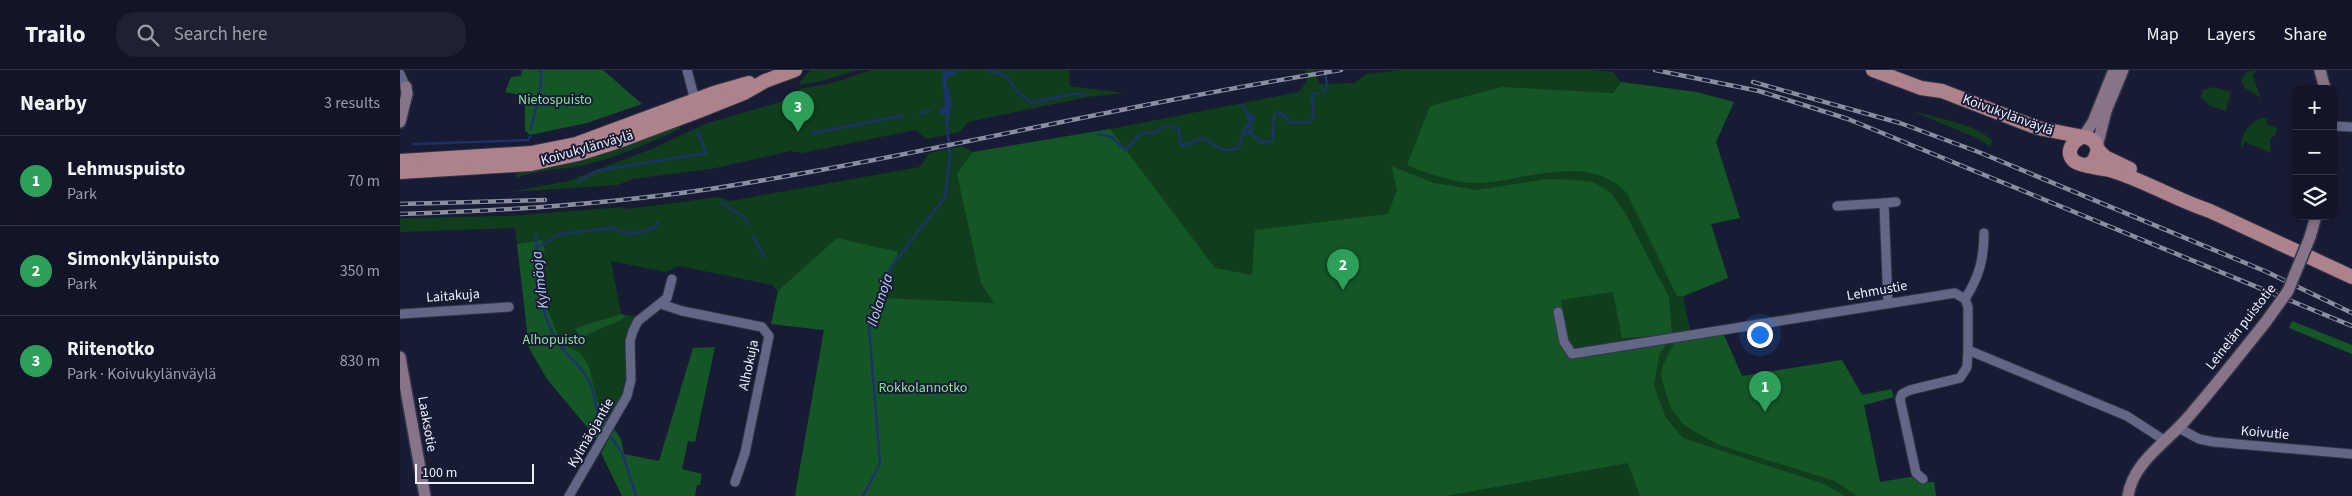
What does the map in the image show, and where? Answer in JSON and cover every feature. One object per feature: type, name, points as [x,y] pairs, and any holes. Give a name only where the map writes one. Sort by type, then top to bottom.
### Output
[{"type":"main road","name":"Koivukylänväylä","points":[[400,161],[531,153],[576,144],[744,92],[764,81],[795,70]]},
{"type":"main road","name":"Koivukylänväylä","points":[[1873,70],[1921,88],[1938,99],[2014,130],[2063,145],[2070,150],[2073,160],[2118,172],[2189,205],[2210,211],[2352,277]]},
{"type":"main road","points":[[2070,150],[2074,141],[2082,137],[2093,122],[2114,70]]},
{"type":"main road","points":[[2087,165],[2094,161],[2106,111],[2123,70]]},
{"type":"main road","points":[[2320,70],[2324,85]]},
{"type":"main road","points":[[400,122],[407,94],[406,87]]},
{"type":"main road","name":"Koivukylänväylä","points":[[1921,88],[1942,91],[2038,128],[2093,140],[2098,148],[2116,163],[2192,198],[2210,211]]},
{"type":"main road","name":"Koivukylänväylä","points":[[400,172],[475,169],[541,162],[619,141],[697,106]]},
{"type":"main road","name":"Leinelän puistotie","points":[[2128,496],[2133,478],[2164,440],[2179,428],[2265,323],[2288,291],[2310,238],[2315,220]]},
{"type":"main road","name":"Laaksotie","points":[[400,357],[424,496]]},
{"type":"street","points":[[687,70],[697,106]]},
{"type":"street","points":[[400,74],[406,87]]},
{"type":"street","points":[[2337,126],[2352,127]]},
{"type":"street","points":[[1837,206],[1896,202]]},
{"type":"street","points":[[1884,203],[1888,303]]},
{"type":"street","points":[[1923,479],[1916,474],[1900,399],[1902,394],[1910,390],[1960,378],[1967,367],[1968,307],[1965,299],[1974,286],[1982,265],[1984,233]]},
{"type":"street","name":"Kylmäojantie","points":[[570,496],[627,396],[631,380],[630,341],[632,331],[638,321],[667,298],[672,279]]},
{"type":"street","name":"Lehmustie","points":[[1558,312],[1564,342],[1572,354],[1950,293],[1961,295],[1965,299]]},
{"type":"street","name":"Alhokuja","points":[[661,304],[682,311],[762,327],[769,336],[745,453],[735,482]]},
{"type":"street","name":"Laitakuja","points":[[400,314],[509,306]]},
{"type":"street","points":[[1968,350],[2119,412],[2141,423],[2164,440]]},
{"type":"street","name":"Koivutie","points":[[2179,428],[2199,439],[2214,442],[2352,454]]},
{"type":"green space","name":"Nietospuisto","points":[[522,70],[603,70],[642,104],[587,123],[530,135],[525,131],[525,96],[505,92],[511,77],[521,76]]},
{"type":"green space","points":[[810,70],[859,70],[818,82],[798,85]]},
{"type":"green space","points":[[872,70],[1069,70],[1070,86],[1124,93],[1087,97],[968,122],[960,132],[927,139],[915,130],[802,153],[791,151],[711,169],[632,179],[618,185],[510,192],[568,181],[654,148],[705,124],[800,96],[798,89],[829,84]]},
{"type":"green space","points":[[1305,70],[1316,70],[1319,84],[1355,83],[1366,74],[1402,70],[1593,70],[1613,72],[1621,82],[1696,92],[1734,102],[1716,142],[1740,218],[1711,224],[1728,278],[1683,297],[1692,338],[1724,335],[1742,376],[1842,360],[1862,395],[1891,389],[1894,397],[1864,405],[1880,482],[1911,477],[1922,482],[1934,482],[1936,496],[795,496],[824,330],[771,324],[778,292],[772,285],[679,266],[666,272],[611,261],[621,314],[575,328],[580,338],[623,319],[625,315],[635,316],[624,340],[627,367],[622,396],[597,439],[547,379],[529,348],[526,302],[515,228],[400,232],[400,218],[509,216],[622,207],[628,209],[718,197],[730,201],[920,167],[929,153],[962,146],[973,152],[1110,129],[1299,92],[1307,81]]},
{"type":"green space","points":[[2255,70],[2256,72],[2252,74],[2261,98],[2245,88],[2241,80],[2246,72]]},
{"type":"green space","points":[[1621,82],[1696,92],[1734,102],[1716,142],[1740,218],[1711,224],[1728,278],[1683,296],[1677,296],[1627,193],[1611,181],[1594,174],[1576,171],[1557,172],[1472,183],[1443,178],[1407,165],[1430,106],[1502,87],[1613,93]]},
{"type":"green space","points":[[2213,87],[2231,92],[2226,111],[2210,106],[2201,97],[2203,90]]},
{"type":"green space","points":[[1912,111],[1966,125],[1992,141],[1990,147],[1979,139]]},
{"type":"green space","points":[[2260,118],[2268,118],[2266,124],[2277,128],[2276,134],[2270,139],[2271,153],[2245,142],[2241,149],[2243,135],[2246,130]]},
{"type":"green space","points":[[680,122],[680,129],[609,158],[585,165],[533,173],[516,178],[516,174],[523,171]]},
{"type":"green space","name":"Rokkolannotko","points":[[1110,129],[1215,268],[1252,275],[1255,230],[1388,214],[1397,190],[1391,166],[1434,183],[1477,190],[1547,179],[1593,182],[1610,192],[1624,211],[1669,297],[1672,335],[1622,338],[1613,292],[1561,300],[1567,343],[1573,347],[1575,357],[1666,344],[1659,355],[1654,386],[1666,418],[1683,438],[1824,484],[1845,496],[1640,496],[1628,463],[1445,496],[795,496],[824,330],[771,324],[778,291],[837,238],[898,252],[882,298],[994,303],[981,283],[957,174],[973,152]]},
{"type":"green space","name":"Alhopuisto","points":[[542,240],[545,251],[537,264],[545,303],[558,335],[569,348],[579,352],[588,364],[597,400],[608,420],[597,439],[547,379],[529,348],[517,244]]},
{"type":"green space","points":[[621,314],[625,315],[623,319],[580,338],[575,328]]},
{"type":"green space","points":[[2292,321],[2352,345],[2352,354],[2289,328]]},
{"type":"green space","points":[[1724,335],[1742,376],[1842,360],[1862,395],[1891,389],[1894,397],[1864,405],[1880,482],[1911,477],[1922,482],[1934,482],[1936,496],[1857,496],[1835,481],[1719,445],[1683,424],[1671,408],[1662,381],[1663,365],[1675,341]]},
{"type":"green space","points":[[715,347],[695,442],[688,441],[682,469],[702,474],[695,496],[622,496],[601,453],[614,429],[621,439],[624,454],[659,461],[693,348]]},
{"type":"water","points":[[942,70],[951,72],[952,76],[946,79],[952,103],[947,129],[945,126],[946,114],[941,115],[939,107],[945,107]]},
{"type":"waterway","name":"Kylmäoja","points":[[531,130],[541,85],[541,70]]},
{"type":"waterway","name":"Ilolanoja","points":[[949,75],[961,70]]},
{"type":"waterway","name":"Ilolanoja","points":[[987,70],[1006,76],[1018,92],[1032,103],[1068,95],[1086,95]]},
{"type":"waterway","name":"Ilolanoja","points":[[1324,92],[1327,86],[1325,70]]},
{"type":"waterway","name":"Ilolanoja","points":[[1098,134],[1112,137],[1125,150],[1144,133],[1154,133],[1172,126],[1178,129],[1182,146],[1203,138],[1224,150],[1233,150],[1239,148],[1243,133],[1251,133],[1260,142],[1271,142],[1273,120],[1276,112],[1281,113],[1291,123],[1310,122],[1314,115],[1312,97],[1313,94],[1318,93]]},
{"type":"waterway","points":[[1242,105],[1248,115],[1250,124],[1244,129],[1243,133]]},
{"type":"waterway","points":[[920,113],[930,111]]},
{"type":"waterway","points":[[1246,112],[1254,119],[1250,124],[1251,133]]},
{"type":"waterway","points":[[813,133],[902,116]]},
{"type":"waterway","name":"Ilolanoja","points":[[863,496],[880,464],[869,327],[891,267],[945,197],[950,155],[947,126]]},
{"type":"waterway","points":[[578,182],[596,171],[706,153],[698,132]]},
{"type":"waterway","points":[[414,144],[528,140],[530,137]]},
{"type":"waterway","points":[[721,202],[745,218],[748,224]]},
{"type":"waterway","points":[[537,248],[560,234],[612,228],[631,234],[655,228],[658,222]]},
{"type":"waterway","name":"Kylmäoja","points":[[536,234],[538,277],[546,317],[551,331],[559,344],[587,377],[599,417],[605,429]]},
{"type":"waterway","points":[[753,236],[764,257]]},
{"type":"waterway","name":"Kylmäoja","points":[[610,436],[623,454],[636,496]]},
{"type":"railway","points":[[400,214],[555,206],[633,199],[710,189],[789,176],[1183,98],[1341,70]]},
{"type":"railway","points":[[1655,70],[1759,91],[1848,119],[2352,326]]},
{"type":"railway","points":[[1753,82],[1900,123],[1981,153],[2267,272],[2352,313]]},
{"type":"railway","points":[[400,204],[545,200]]},
{"type":"place","name":"Riitenotko","points":[[798,132]]},
{"type":"place","name":"Simonkylänpuisto","points":[[1343,290]]},
{"type":"place","name":"Lehmuspuisto","points":[[1765,412]]}]
